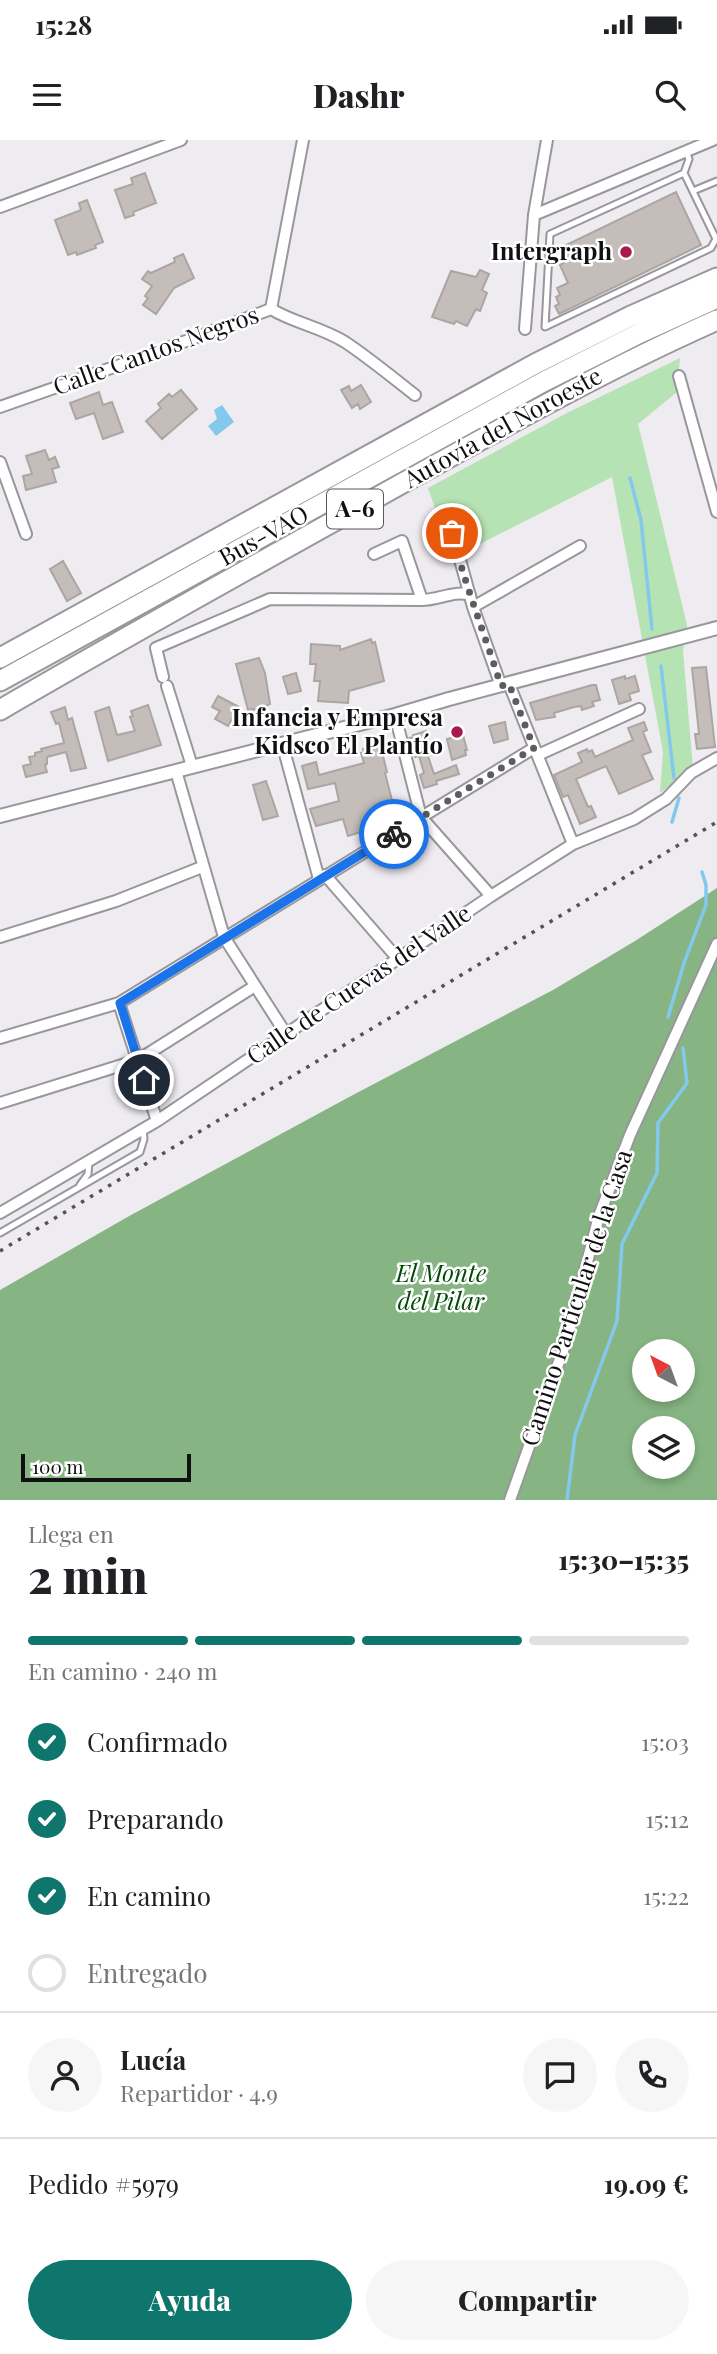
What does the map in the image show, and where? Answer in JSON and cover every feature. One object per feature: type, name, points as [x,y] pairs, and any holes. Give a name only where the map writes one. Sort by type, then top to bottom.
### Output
[{"type":"highway","name":"Autovía del Noroeste","points":[[0,659],[535,364],[631,316],[717,278]]},
{"type":"highway","name":"Bus-VAO","points":[[0,681],[543,382],[717,298]]},
{"type":"highway","name":"Autovía del Noroeste","points":[[0,710],[147,624],[554,399],[649,350],[717,320]]},
{"type":"highway","points":[[0,692],[137,606]]},
{"type":"street","points":[[0,207],[181,140]]},
{"type":"street","points":[[271,309],[303,140]]},
{"type":"street","points":[[525,329],[534,215],[547,140]]},
{"type":"street","points":[[534,215],[713,140]]},
{"type":"street","name":"Calle Cantos Negros","points":[[0,407],[271,309],[288,319],[306,323],[344,341],[415,395]]},
{"type":"street","points":[[679,376],[717,512]]},
{"type":"street","points":[[0,462],[26,534]]},
{"type":"street","points":[[448,516],[473,607],[573,844]]},
{"type":"street","points":[[374,554],[402,541],[422,600]]},
{"type":"street","points":[[473,607],[580,546]]},
{"type":"street","points":[[192,766],[156,648],[270,598],[435,600],[459,592],[470,595]]},
{"type":"street","points":[[0,816],[395,715],[717,628]]},
{"type":"street","points":[[0,1038],[120,1003],[421,817],[536,751],[639,709]]},
{"type":"street","points":[[395,715],[421,817],[491,896]]},
{"type":"street","points":[[282,743],[322,877],[398,959]]},
{"type":"street","name":"Calle de Cuevas del Valle","points":[[0,1213],[157,1121],[491,896],[573,844],[634,819],[666,799],[691,773],[717,758]]},
{"type":"street","points":[[176,771],[224,937],[286,1034]]},
{"type":"street","points":[[0,937],[116,901],[202,867]]},
{"type":"street","name":"Camino Particular de la Casa","points":[[510,1500],[567,1339],[599,1216],[629,1135],[717,944]]},
{"type":"street","points":[[0,1103],[138,1060],[255,986]]},
{"type":"street","points":[[120,1003],[157,1121]]},
{"type":"lane","points":[[684,173],[716,239],[711,248],[545,327],[550,234],[684,173],[689,159],[686,151]]},
{"type":"lane","points":[[693,191],[717,181]]},
{"type":"lane","points":[[0,1233],[139,1152],[144,1139],[143,1129]]},
{"type":"lane","points":[[79,1187],[88,1174],[89,1160]]},
{"type":"green space","points":[[680,358],[677,392],[638,424],[687,625],[683,651],[693,768],[660,793],[663,752],[612,477],[466,551],[439,520],[428,488],[567,413]]},
{"type":"green space","name":"El Monte del Pilar","points":[[717,888],[717,1500],[0,1500],[0,1290],[131,1215],[553,990]]},
{"type":"water","points":[[222,405],[234,422],[216,436],[208,426],[217,419],[214,410]]},
{"type":"building","points":[[145,173],[156,203],[125,218],[115,190],[133,184],[131,178]]},
{"type":"building","name":"Intergraph","points":[[676,192],[701,245],[559,314],[555,306],[559,304],[556,297],[560,295],[557,288],[568,283],[560,265],[564,263],[561,256],[565,254],[562,247]]},
{"type":"building","points":[[87,200],[103,242],[95,245],[96,248],[77,255],[76,252],[68,255],[55,220],[81,210],[79,203]]},
{"type":"building","points":[[183,254],[194,278],[174,288],[156,314],[143,305],[152,286],[142,279],[148,271],[151,273],[175,262],[174,258]]},
{"type":"building","points":[[480,270],[489,274],[482,290],[487,293],[480,311],[476,309],[467,326],[456,321],[454,324],[432,317],[451,271],[476,277]]},
{"type":"building","points":[[361,385],[371,402],[360,409],[358,404],[352,408],[341,390],[349,386],[351,391]]},
{"type":"building","points":[[181,390],[197,409],[162,439],[146,421],[161,408],[158,404],[169,394],[172,397]]},
{"type":"building","points":[[99,392],[103,405],[112,402],[123,432],[103,439],[94,413],[76,419],[70,403]]},
{"type":"building","points":[[45,450],[49,460],[55,457],[59,467],[52,469],[56,482],[26,490],[23,476],[32,474],[26,456]]},
{"type":"building","points":[[63,561],[81,593],[67,601],[50,569]]},
{"type":"building","points":[[371,639],[372,643],[375,642],[384,681],[349,691],[348,703],[318,701],[320,681],[314,681],[316,664],[310,664],[311,644],[340,646],[340,650]]},
{"type":"building","points":[[259,658],[265,673],[270,704],[254,712],[254,709],[248,710],[236,664]]},
{"type":"building","points":[[706,667],[715,747],[697,749],[695,734],[699,734],[692,668]]},
{"type":"building","points":[[296,673],[301,691],[288,694],[283,677]]},
{"type":"building","points":[[625,676],[625,679],[635,676],[639,691],[629,694],[631,700],[619,704],[612,680]]},
{"type":"building","points":[[596,685],[600,700],[592,702],[594,706],[582,710],[581,706],[574,707],[554,713],[555,717],[536,720],[530,703]]},
{"type":"building","points":[[218,696],[239,707],[228,726],[215,719],[220,711],[212,707]]},
{"type":"building","points":[[148,705],[161,745],[108,761],[95,712],[109,707],[117,735],[135,731],[130,717],[133,716],[131,711]]},
{"type":"building","points":[[65,707],[68,720],[72,718],[86,768],[71,771],[66,752],[47,757],[47,772],[26,777],[23,766],[31,764],[29,757],[35,756],[41,749],[64,743],[59,723],[56,724],[51,712]]},
{"type":"building","points":[[505,722],[508,739],[494,743],[489,726]]},
{"type":"building","points":[[644,722],[647,730],[643,732],[651,752],[642,755],[653,779],[619,794],[606,766],[576,779],[588,807],[591,806],[596,817],[580,824],[568,795],[563,797],[554,775],[582,762],[578,753],[587,749],[588,752],[592,750],[595,757],[633,740],[628,728]]},
{"type":"building","points":[[426,731],[433,754],[428,756],[434,774],[456,765],[459,774],[424,788],[420,775],[424,773],[419,756],[415,757],[409,738]]},
{"type":"building","points":[[463,735],[466,755],[452,760],[447,739]]},
{"type":"building","points":[[380,744],[394,808],[377,813],[379,818],[362,822],[364,831],[348,836],[343,819],[316,826],[310,809],[339,801],[335,783],[308,789],[302,766],[316,762],[319,775],[364,763],[361,753],[364,752],[363,749]]},
{"type":"building","points":[[266,781],[278,816],[263,820],[253,785]]},
{"type":"waterway","points":[[630,478],[641,520],[652,629]]},
{"type":"waterway","points":[[661,666],[674,778]]},
{"type":"waterway","points":[[672,822],[679,798]]},
{"type":"waterway","points":[[668,1017],[684,963],[706,905],[706,885],[702,872]]},
{"type":"waterway","points":[[567,1500],[575,1435],[617,1321],[622,1244],[657,1173],[658,1123],[687,1083],[683,1048]]},
{"type":"railway","points":[[0,1251],[717,822]]},
{"type":"way so far","points":[[394,834],[534,748],[509,684],[501,686],[485,634],[473,607],[452,533]]},
{"type":"place","name":"Intergraph","points":[[626,252]]},
{"type":"place","name":"Infancia y Empresa Kidsco El Plantío","points":[[457,732]]},
{"type":"route","points":[[144,1080],[120,1003],[394,834]]}]
